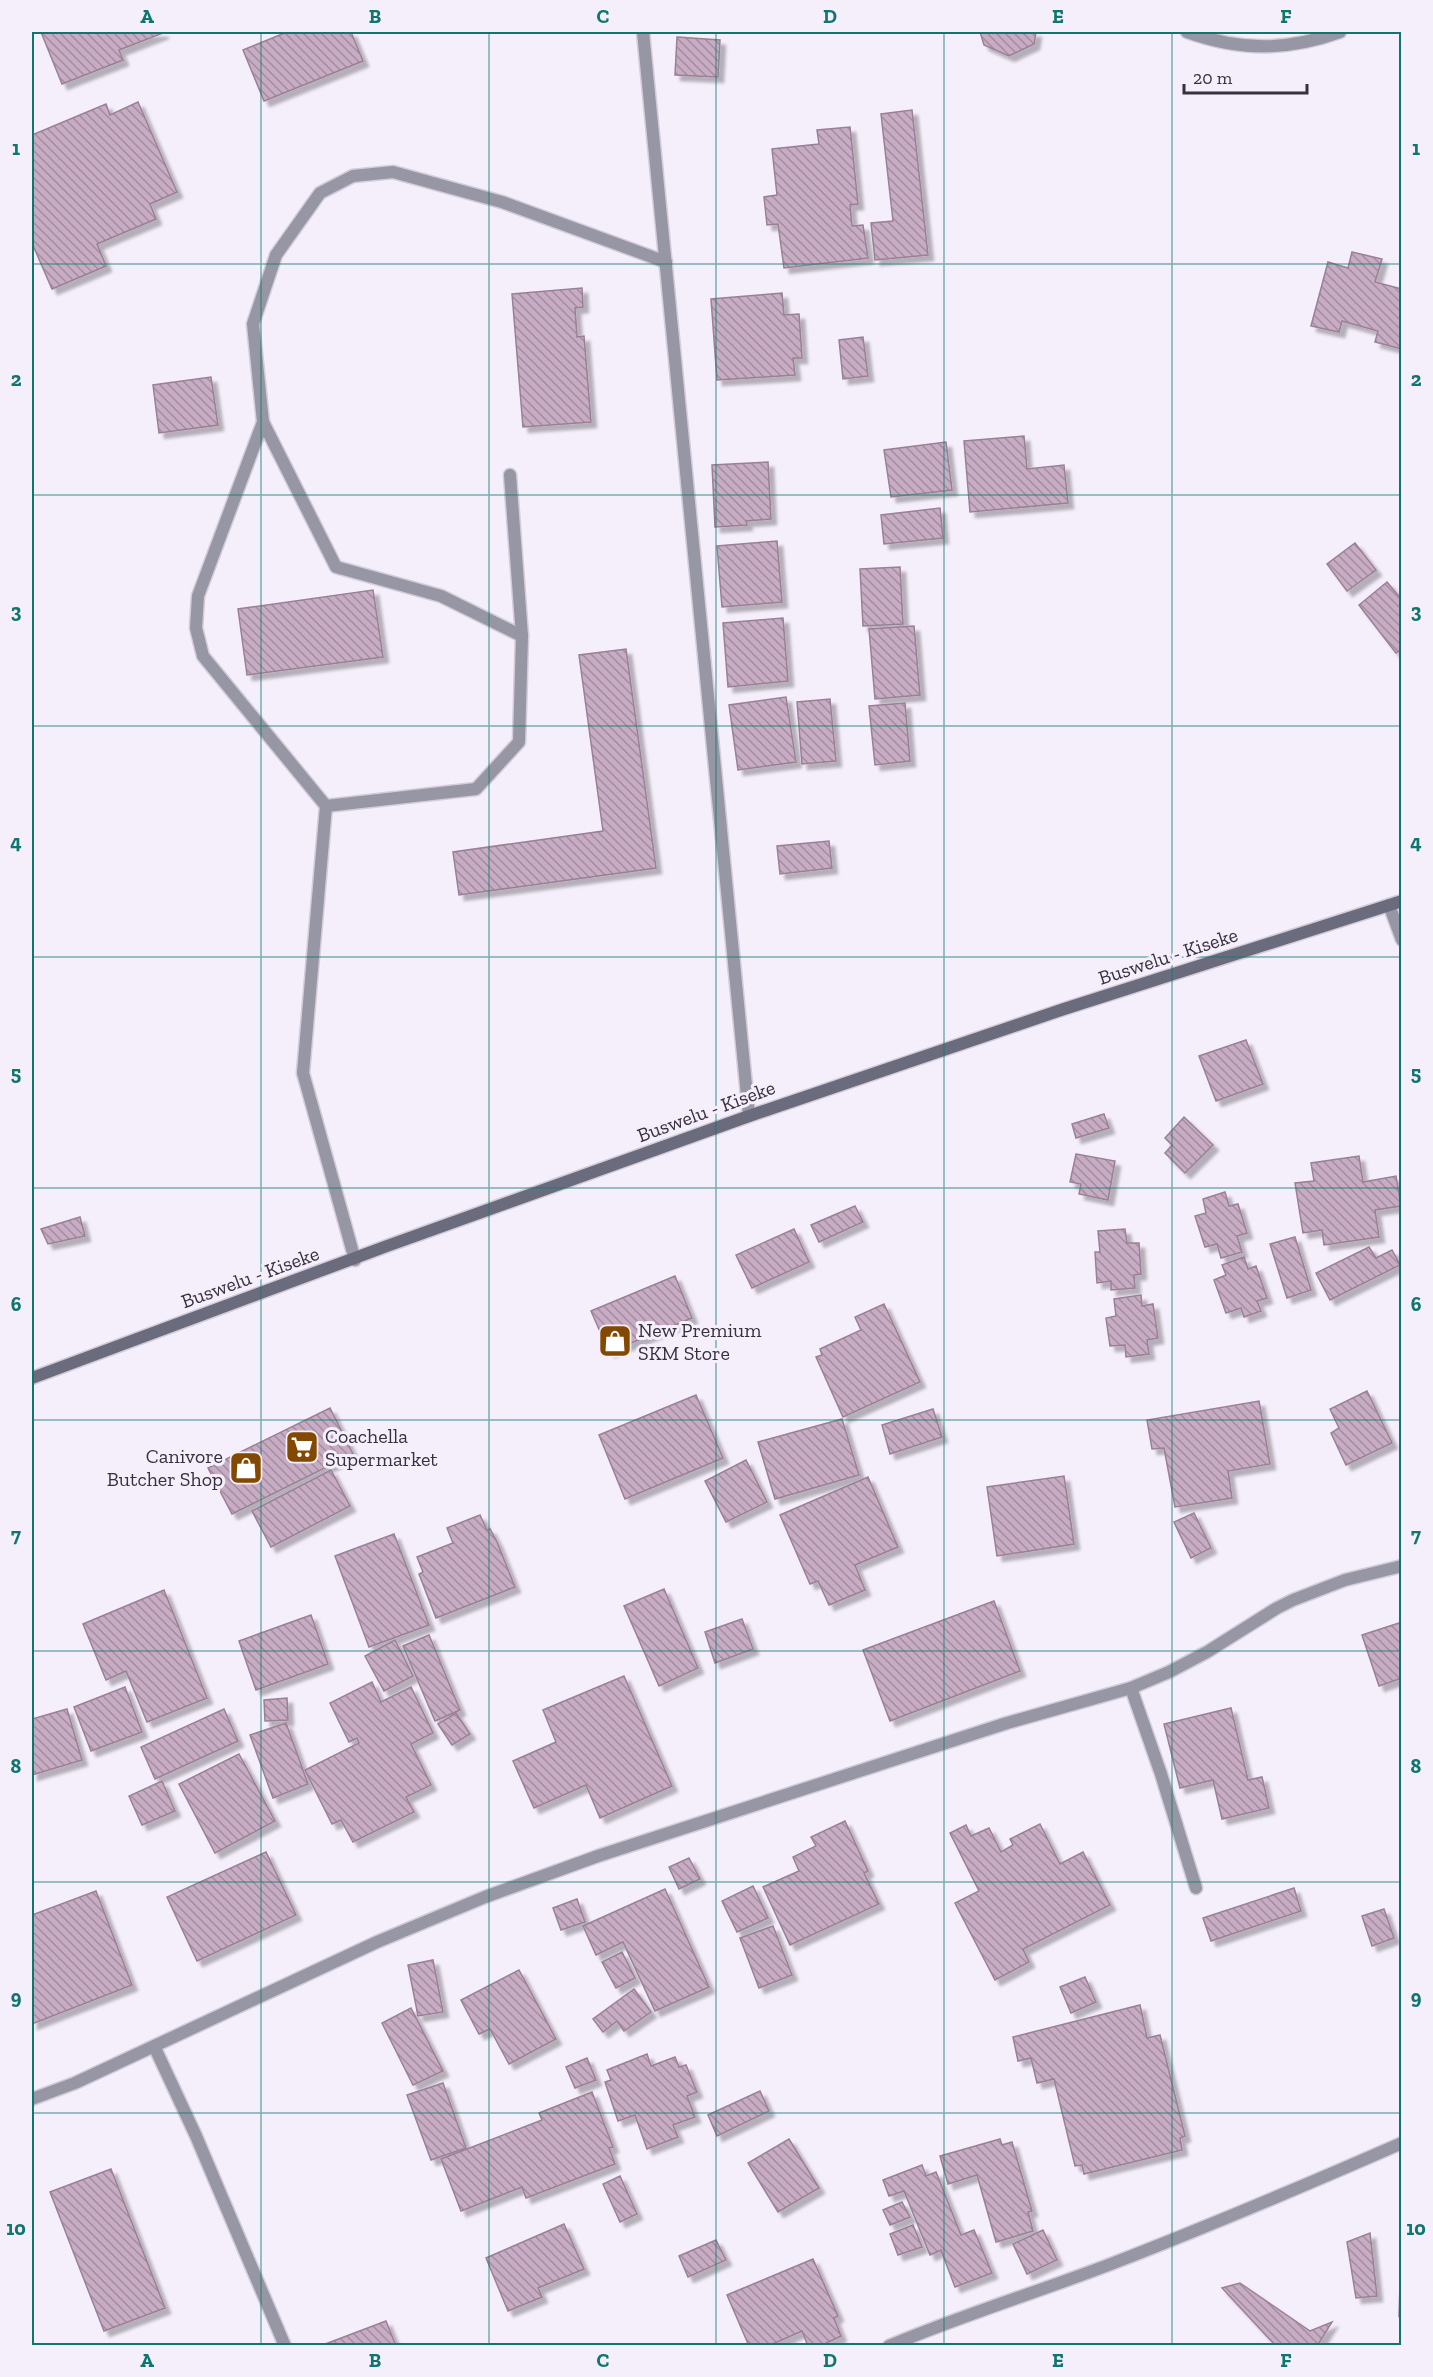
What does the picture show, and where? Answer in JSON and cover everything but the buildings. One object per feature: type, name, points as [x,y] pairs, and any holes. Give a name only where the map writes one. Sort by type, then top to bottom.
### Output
[{"type":"main road","name":"Buswelu - Kiseke","points":[[32,1378],[355,1260],[387,1246],[749,1116],[1064,1009],[1395,903]]},
{"type":"street","points":[[643,32],[749,1116]]},
{"type":"street","points":[[1187,32],[1243,47],[1285,45],[1340,32]]},
{"type":"street","points":[[522,636],[441,596],[336,567],[263,422],[253,324],[276,255],[320,193],[353,176],[393,172],[502,202],[666,262]]},
{"type":"street","points":[[263,422],[198,596],[196,628],[203,656],[326,806],[303,1073],[355,1260]]},
{"type":"street","points":[[326,806],[476,789],[519,742],[522,636],[510,474]]},
{"type":"street","points":[[1395,903],[1401,940]]},
{"type":"street","points":[[32,2099],[155,2048],[367,1947],[485,1897],[598,1856],[1007,1723],[1131,1688],[1169,1672],[1207,1652],[1293,1600],[1345,1580],[1401,1566]]},
{"type":"street","points":[[1131,1688],[1161,1774],[1196,1888]]},
{"type":"street","points":[[155,2048],[196,2136],[285,2346]]},
{"type":"street","points":[[889,2346],[926,2330],[1110,2264],[1296,2190],[1401,2143]]},
{"type":"place","name":"New Premium SKM Store","points":[[615,1341]]},
{"type":"place","name":"Coachella Supermarket","points":[[302,1447]]},
{"type":"place","name":"Canivore Butcher Shop","points":[[246,1468]]}]
